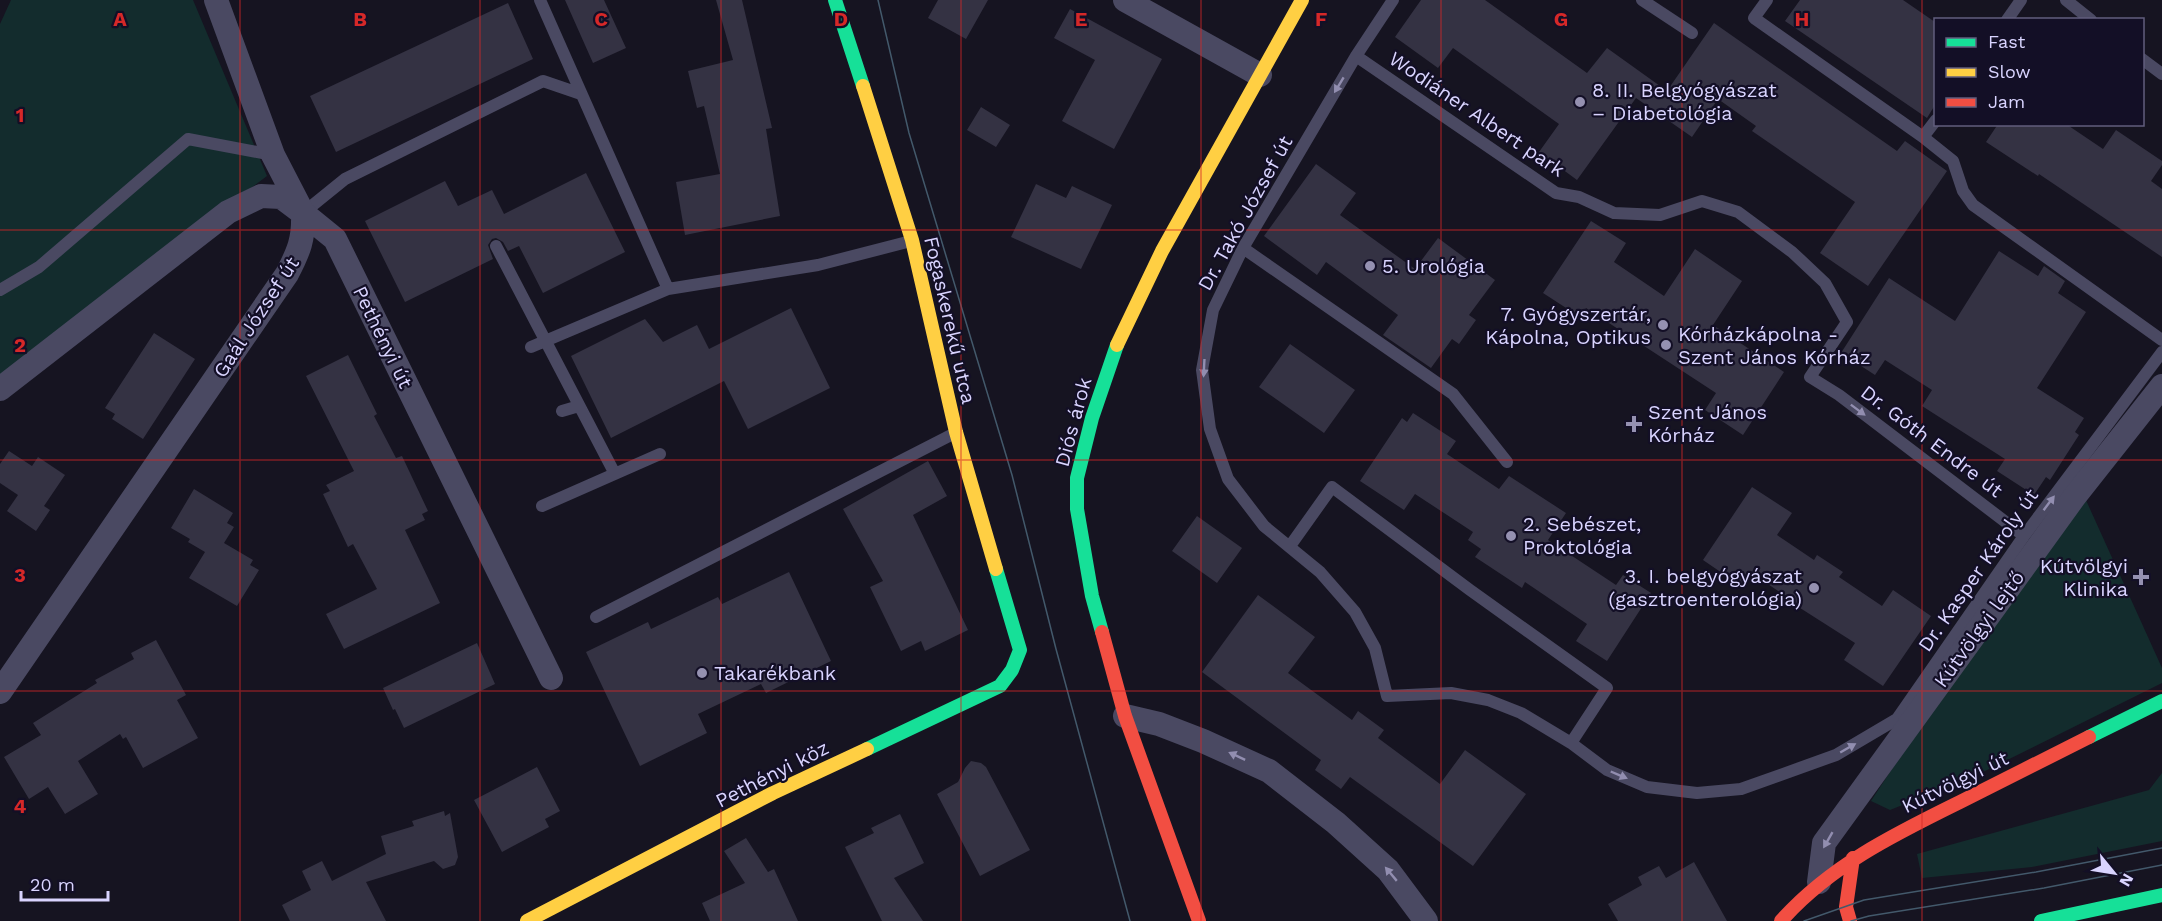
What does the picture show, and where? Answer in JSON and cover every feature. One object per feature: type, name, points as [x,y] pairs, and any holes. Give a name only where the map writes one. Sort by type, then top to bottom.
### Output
[{"type":"street","name":"Pethényi út","points":[[216,0],[273,155],[303,213],[335,239],[551,678]]},
{"type":"street","name":"Fogaskerekű utca","points":[[835,0],[912,240],[956,432],[1020,650]]},
{"type":"street","points":[[1125,0],[1260,75]]},
{"type":"street","name":"Diós árok","points":[[1199,921],[1125,716],[1092,597],[1077,509],[1077,478],[1092,418],[1114,351],[1162,251],[1302,0]]},
{"type":"street","points":[[0,389],[228,212],[261,196],[282,197],[303,213]]},
{"type":"street","name":"Gaál József út","points":[[0,692],[287,274],[299,252],[304,234],[303,213]]},
{"type":"street","name":"Kútvölgyi lejtő","points":[[1819,882],[1824,843],[2074,495],[2162,386]]},
{"type":"street","name":"Pethényi köz","points":[[527,921],[773,793],[1000,686],[1012,670],[1020,650]]},
{"type":"street","name":"Kútvölgyi út","points":[[1781,921],[1819,882],[1853,858],[1895,834],[2162,701]]},
{"type":"street","points":[[1125,716],[1159,724],[1269,771],[1336,823],[1388,870],[1426,921]]},
{"type":"street","points":[[1850,921],[1846,907],[1853,858]]},
{"type":"street","points":[[2041,921],[2162,895]]},
{"type":"lane","points":[[540,0],[668,289]]},
{"type":"lane","name":"Dr. Takó József út","points":[[1393,0],[1356,56],[1243,248],[1213,310],[1202,370],[1210,429],[1228,480],[1264,526],[1320,572],[1355,612],[1376,648],[1387,696],[1451,693],[1488,700],[1521,713],[1571,743]]},
{"type":"lane","points":[[1642,0],[1692,33]]},
{"type":"lane","points":[[1767,0],[1754,18],[1923,137],[1953,161],[1963,191],[1973,205],[2162,340]]},
{"type":"lane","points":[[2008,18],[2021,0]]},
{"type":"lane","points":[[2066,0],[2088,18]]},
{"type":"lane","name":"Wodiáner Albert park","points":[[1356,56],[1556,193],[1579,197]]},
{"type":"lane","points":[[2144,60],[2162,74]]},
{"type":"lane","points":[[303,213],[345,179],[543,81],[581,94]]},
{"type":"lane","points":[[1923,137],[1934,121]]},
{"type":"lane","points":[[0,290],[39,267],[188,139],[273,155]]},
{"type":"lane","name":"Dr. Góth Endre út","points":[[1579,197],[1614,213],[1660,215],[1702,201],[1738,212],[1792,252],[1825,283],[1847,322],[1810,377],[1839,395],[2024,536]]},
{"type":"lane","points":[[531,346],[668,289],[818,266],[912,240]]},
{"type":"lane","points":[[496,246],[615,474]]},
{"type":"lane","points":[[1243,248],[1453,394],[1507,462]]},
{"type":"lane","name":"Dr. Kasper Károly út","points":[[1571,743],[1606,770],[1647,787],[1696,793],[1741,789],[1795,771],[1836,755],[1897,719],[2024,536],[2162,352]]},
{"type":"lane","points":[[561,411],[579,406]]},
{"type":"lane","points":[[596,617],[956,432]]},
{"type":"lane","points":[[542,506],[660,454]]},
{"type":"lane","points":[[1290,546],[1332,487],[1607,688],[1571,743]]},
{"type":"green space","points":[[11,0],[193,0],[267,176],[115,289],[0,395],[0,24]]},
{"type":"green space","points":[[2085,498],[2162,668],[2162,683],[1977,775],[1890,810],[1871,801],[1931,709]]},
{"type":"green space","points":[[2162,773],[2162,841],[2032,867],[1922,878],[1917,854],[2149,790]]},
{"type":"building","points":[[565,0],[604,0],[626,48],[593,63]]},
{"type":"building","points":[[716,0],[742,0],[772,128],[766,129],[780,216],[685,235],[676,182],[720,174],[704,106],[697,108],[688,71],[733,60]]},
{"type":"building","points":[[938,0],[988,0],[966,39],[928,18]]},
{"type":"building","points":[[1421,0],[1485,0],[1587,73],[1607,48],[1667,91],[1714,23],[1897,151],[1905,141],[1947,171],[1868,286],[1820,253],[1855,202],[1752,131],[1756,126],[1718,99],[1692,137],[1636,98],[1577,180],[1539,152],[1559,124],[1453,48],[1438,68],[1395,37]]},
{"type":"building","points":[[1800,0],[1903,0],[1934,21],[1934,107],[1927,118],[1785,21]]},
{"type":"building","points":[[508,3],[533,59],[336,152],[310,96]]},
{"type":"building","points":[[1070,9],[1162,59],[1114,149],[1062,121],[1095,60],[1054,38]]},
{"type":"building","points":[[981,107],[1010,125],[996,147],[967,130]]},
{"type":"building","points":[[1997,126],[2069,126],[2103,149],[2116,130],[2162,161],[2162,165],[2151,181],[2162,189],[2162,257],[2039,174],[2038,176],[1986,142]]},
{"type":"building","name":"5. Urológia","points":[[1316,164],[1356,193],[1340,215],[1415,269],[1438,238],[1495,280],[1469,315],[1476,320],[1459,344],[1452,339],[1431,368],[1383,335],[1398,315],[1326,262],[1317,275],[1264,236]]},
{"type":"building","points":[[586,173],[625,252],[543,293],[519,246],[508,251],[503,242],[496,238],[492,239],[488,245],[493,259],[405,302],[365,221],[445,181],[458,206],[492,190],[504,214]]},
{"type":"building","points":[[1036,184],[1066,198],[1072,186],[1112,205],[1081,269],[1011,237]]},
{"type":"building","name":"7. Gyógyszertár, Kápolna, Optikus","points":[[1591,221],[1626,243],[1614,262],[1664,296],[1695,249],[1742,281],[1713,325],[1784,372],[1743,435],[1705,410],[1716,393],[1586,308],[1580,317],[1543,293]]},
{"type":"building","points":[[1999,251],[2038,276],[2044,266],[2065,281],[2058,293],[2086,312],[2037,388],[2084,418],[2075,432],[2079,435],[2050,480],[2046,477],[2034,495],[1997,471],[2005,459],[1922,406],[1932,390],[1885,360],[1875,375],[1841,353],[1889,278],[1955,321]]},
{"type":"building","points":[[791,308],[830,388],[748,429],[724,381],[611,438],[571,356],[645,319],[663,342],[697,325],[709,349]]},
{"type":"building","points":[[154,333],[195,359],[143,439],[112,419],[115,414],[105,408]]},
{"type":"building","points":[[1290,344],[1355,390],[1324,433],[1259,387]]},
{"type":"building","points":[[348,355],[377,414],[374,416],[396,458],[402,456],[428,511],[422,514],[425,520],[405,530],[440,603],[344,649],[326,614],[377,589],[353,544],[348,547],[323,494],[330,491],[326,485],[354,471],[306,376]]},
{"type":"building","name":"2. Sebészet, Proktológia","points":[[1413,413],[1456,441],[1447,454],[1499,489],[1509,476],[1566,513],[1548,540],[1616,585],[1623,575],[1651,593],[1607,661],[1576,641],[1587,624],[1525,582],[1522,588],[1475,557],[1481,549],[1468,540],[1473,532],[1415,494],[1404,510],[1360,481],[1402,418],[1407,422]]},
{"type":"building","points":[[9,451],[32,466],[38,457],[65,475],[44,506],[50,510],[36,531],[7,511],[18,495],[0,483],[0,464]]},
{"type":"building","points":[[928,461],[947,496],[913,515],[968,630],[925,651],[921,641],[901,651],[870,587],[883,581],[843,509]]},
{"type":"building","name":"3. I. belgyógyászat (gasztroenterológia)","points":[[1752,487],[1792,513],[1777,535],[1814,560],[1817,555],[1843,572],[1839,577],[1882,606],[1893,590],[1931,616],[1883,686],[1844,660],[1855,643],[1786,599],[1787,597],[1750,572],[1741,586],[1703,560]]},
{"type":"building","points":[[194,489],[233,513],[227,523],[234,527],[224,543],[253,560],[250,565],[259,570],[237,606],[189,578],[205,552],[188,542],[190,539],[171,528]]},
{"type":"building","points":[[1197,516],[1242,548],[1217,583],[1172,551]]},
{"type":"building","name":"Takarékbank","points":[[789,572],[831,661],[766,693],[761,684],[698,714],[707,733],[640,766],[586,652],[648,622],[651,629],[718,597],[722,604]]},
{"type":"building","points":[[1258,595],[1315,637],[1288,673],[1352,720],[1358,711],[1384,730],[1378,738],[1440,784],[1465,750],[1526,794],[1473,866],[1350,777],[1341,789],[1315,770],[1321,760],[1202,672]]},
{"type":"building","points":[[156,640],[186,695],[177,700],[198,738],[143,768],[126,737],[123,739],[120,734],[78,761],[98,794],[65,814],[48,787],[29,799],[4,757],[41,735],[33,723],[97,683],[95,680],[134,659],[131,653]]},
{"type":"building","points":[[477,643],[495,684],[404,728],[383,688]]},
{"type":"building","points":[[971,761],[981,763],[986,767],[1030,850],[980,876],[937,794],[958,782]]},
{"type":"building","points":[[537,767],[560,811],[545,819],[549,827],[502,852],[474,800]]},
{"type":"building","points":[[444,811],[445,816],[450,813],[458,857],[455,865],[443,869],[434,861],[366,882],[386,921],[290,921],[282,905],[311,890],[302,871],[322,861],[332,881],[386,854],[381,836],[414,826],[412,821]]},
{"type":"building","points":[[900,814],[924,863],[894,878],[923,921],[882,921],[845,847],[874,833],[871,828]]},
{"type":"building","points":[[746,838],[768,872],[774,869],[798,921],[710,921],[702,903],[745,883],[724,851]]},
{"type":"building","points":[[1694,862],[1727,921],[1618,921],[1608,904],[1642,885],[1638,877],[1659,866],[1666,878]]},
{"type":"tram line","points":[[878,0],[909,133],[1012,475],[1056,649],[1130,921]]},
{"type":"tram line","points":[[1804,921],[1864,900],[2036,872],[2162,848]]},
{"type":"tram line","points":[[1851,921],[2162,865]]},
{"type":"traffic: fast","points":[[835,0],[863,86]]},
{"type":"traffic: fast","points":[[1102,632],[1092,596],[1077,509],[1077,478],[1092,418],[1117,345]]},
{"type":"traffic: fast","points":[[867,749],[1000,686],[1012,670],[1020,650],[996,569]]},
{"type":"traffic: fast","points":[[2089,737],[2162,701]]},
{"type":"traffic: fast","points":[[2041,921],[2162,895]]},
{"type":"traffic: slow","points":[[1117,345],[1162,251],[1302,0]]},
{"type":"traffic: slow","points":[[863,86],[912,240],[956,432],[996,569]]},
{"type":"traffic: slow","points":[[527,921],[773,793],[867,749]]},
{"type":"traffic: jam","points":[[1102,632],[1125,716],[1199,921]]},
{"type":"traffic: jam","points":[[1781,921],[1820,884],[1864,853],[1910,827],[2089,737]]},
{"type":"traffic: jam","points":[[1850,921],[1846,907],[1853,858]]},
{"type":"place","name":"8. II. Belgyógyászat – Diabetológia","points":[[1580,102]]},
{"type":"place","name":"5. Urológia","points":[[1370,266]]},
{"type":"place","name":"7. Gyógyszertár, Kápolna, Optikus","points":[[1663,325]]},
{"type":"place","name":"Kórházkápolna - Szent János Kórház","points":[[1666,345]]},
{"type":"place","name":"Szent János Kórház","points":[[1634,424]]},
{"type":"place","name":"2. Sebészet, Proktológia","points":[[1511,536]]},
{"type":"place","name":"Kútvölgyi Klinika","points":[[2141,577]]},
{"type":"place","name":"3. I. belgyógyászat (gasztroenterológia)","points":[[1814,588]]},
{"type":"place","name":"Takarékbank","points":[[702,673]]}]
